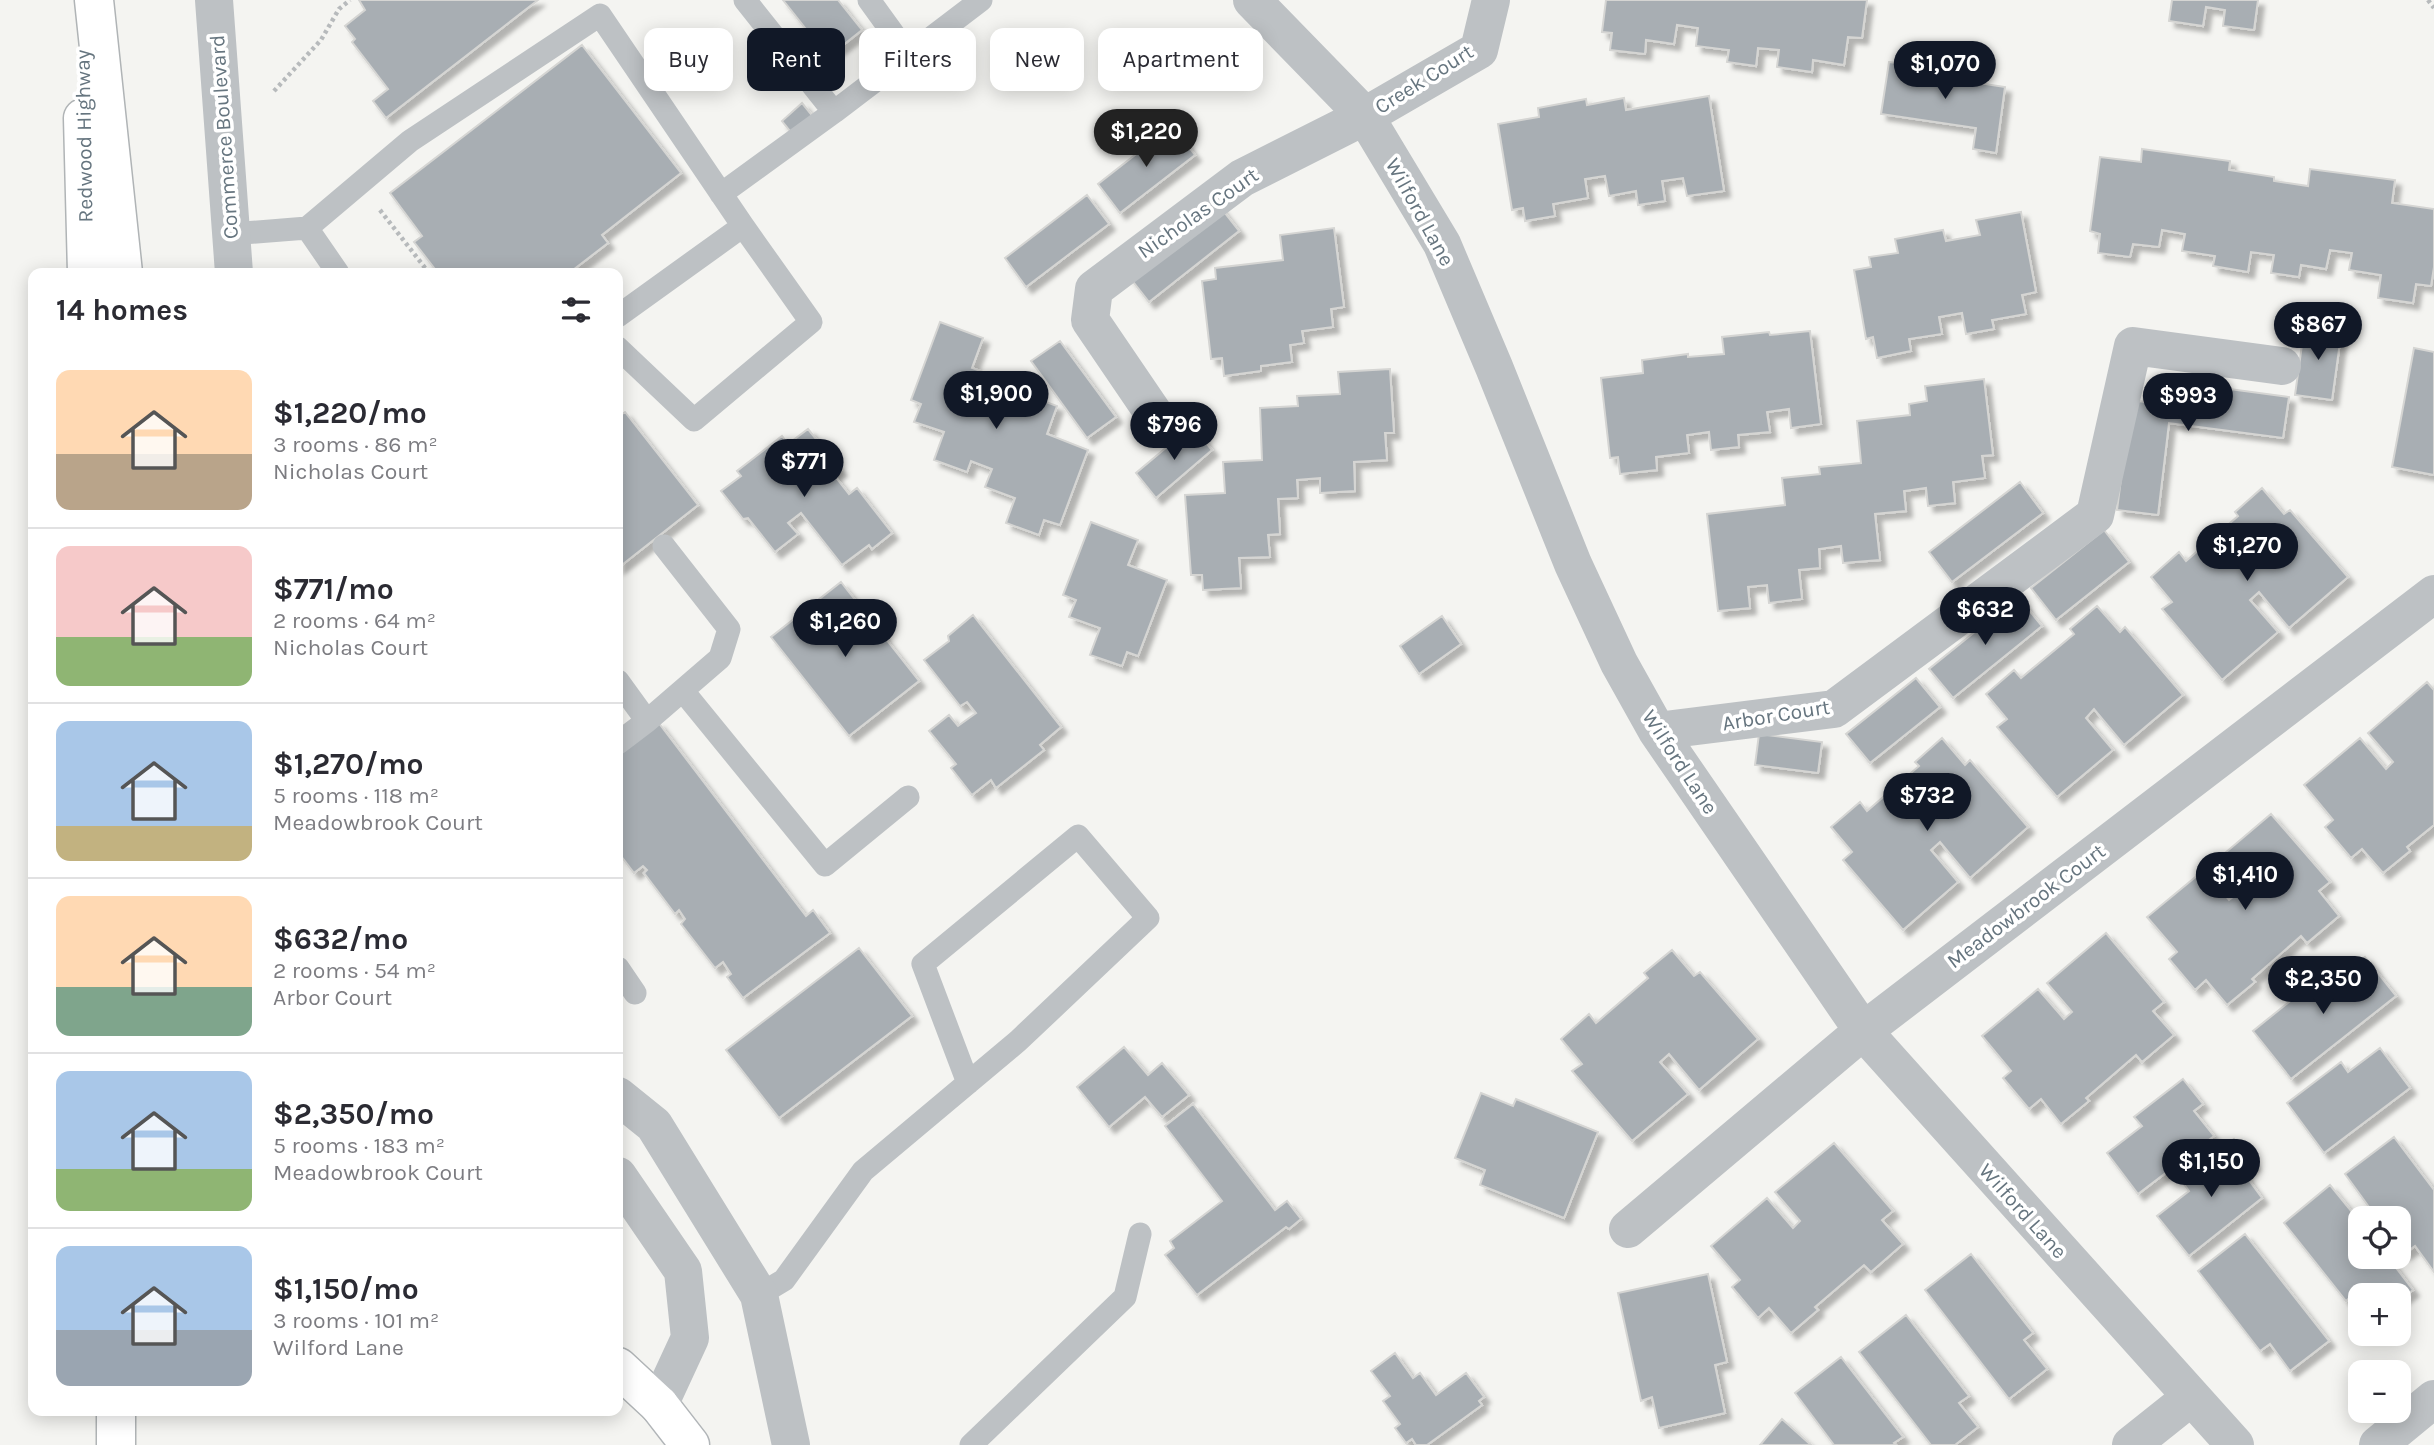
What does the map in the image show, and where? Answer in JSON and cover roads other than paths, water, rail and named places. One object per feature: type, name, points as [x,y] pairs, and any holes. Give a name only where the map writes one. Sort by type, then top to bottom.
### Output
[{"type":"main road","name":"Redwood Highway","points":[[80,0],[87,268]]},
{"type":"main road","points":[[94,0],[122,268]]},
{"type":"main road","points":[[623,1372],[659,1405],[690,1445]]},
{"type":"main road","points":[[116,1416],[116,1445]]},
{"type":"street","name":"Commerce Boulevard","points":[[215,0],[234,268]]},
{"type":"street","name":"Wilford Lane","points":[[1252,0],[1365,116],[1442,244],[1573,564],[1619,663],[1657,731],[1863,1031],[2235,1445]]},
{"type":"street","name":"Creek Court","points":[[1365,116],[1479,50],[1491,0]]},
{"type":"street","name":"Nicholas Court","points":[[1156,418],[1090,320],[1094,289],[1242,178],[1365,116]]},
{"type":"street","name":"Arbor Court","points":[[1657,731],[1834,709],[2095,515],[2133,346],[2282,366]]},
{"type":"street","name":"Meadowbrook Court","points":[[1628,1229],[1863,1031],[2434,594]]},
{"type":"street","points":[[623,1100],[654,1125],[759,1295],[791,1445]]},
{"type":"street","points":[[623,1183],[683,1271],[690,1338],[659,1405]]},
{"type":"street","points":[[2131,1445],[2190,1398]]},
{"type":"street","points":[[2378,1445],[2434,1399]]},
{"type":"lane","points":[[745,0],[834,113]]},
{"type":"lane","points":[[869,0],[889,28]]},
{"type":"lane","points":[[943,28],[981,0]]},
{"type":"lane","points":[[231,234],[307,228],[410,141],[600,15],[811,322],[694,420],[623,353]]},
{"type":"lane","points":[[721,194],[862,91]]},
{"type":"lane","points":[[623,312],[743,226]]},
{"type":"lane","points":[[307,228],[335,268]]},
{"type":"lane","points":[[623,739],[647,722],[720,658],[729,629],[664,546]]},
{"type":"lane","points":[[623,688],[647,722]]},
{"type":"lane","points":[[683,691],[825,865],[908,797]]},
{"type":"lane","points":[[759,1295],[785,1280],[863,1171],[968,1083],[1018,1041],[1148,918],[1078,836],[923,964],[968,1083]]},
{"type":"lane","points":[[623,975],[635,993]]},
{"type":"lane","points":[[971,1445],[1125,1297],[1140,1234]]}]
